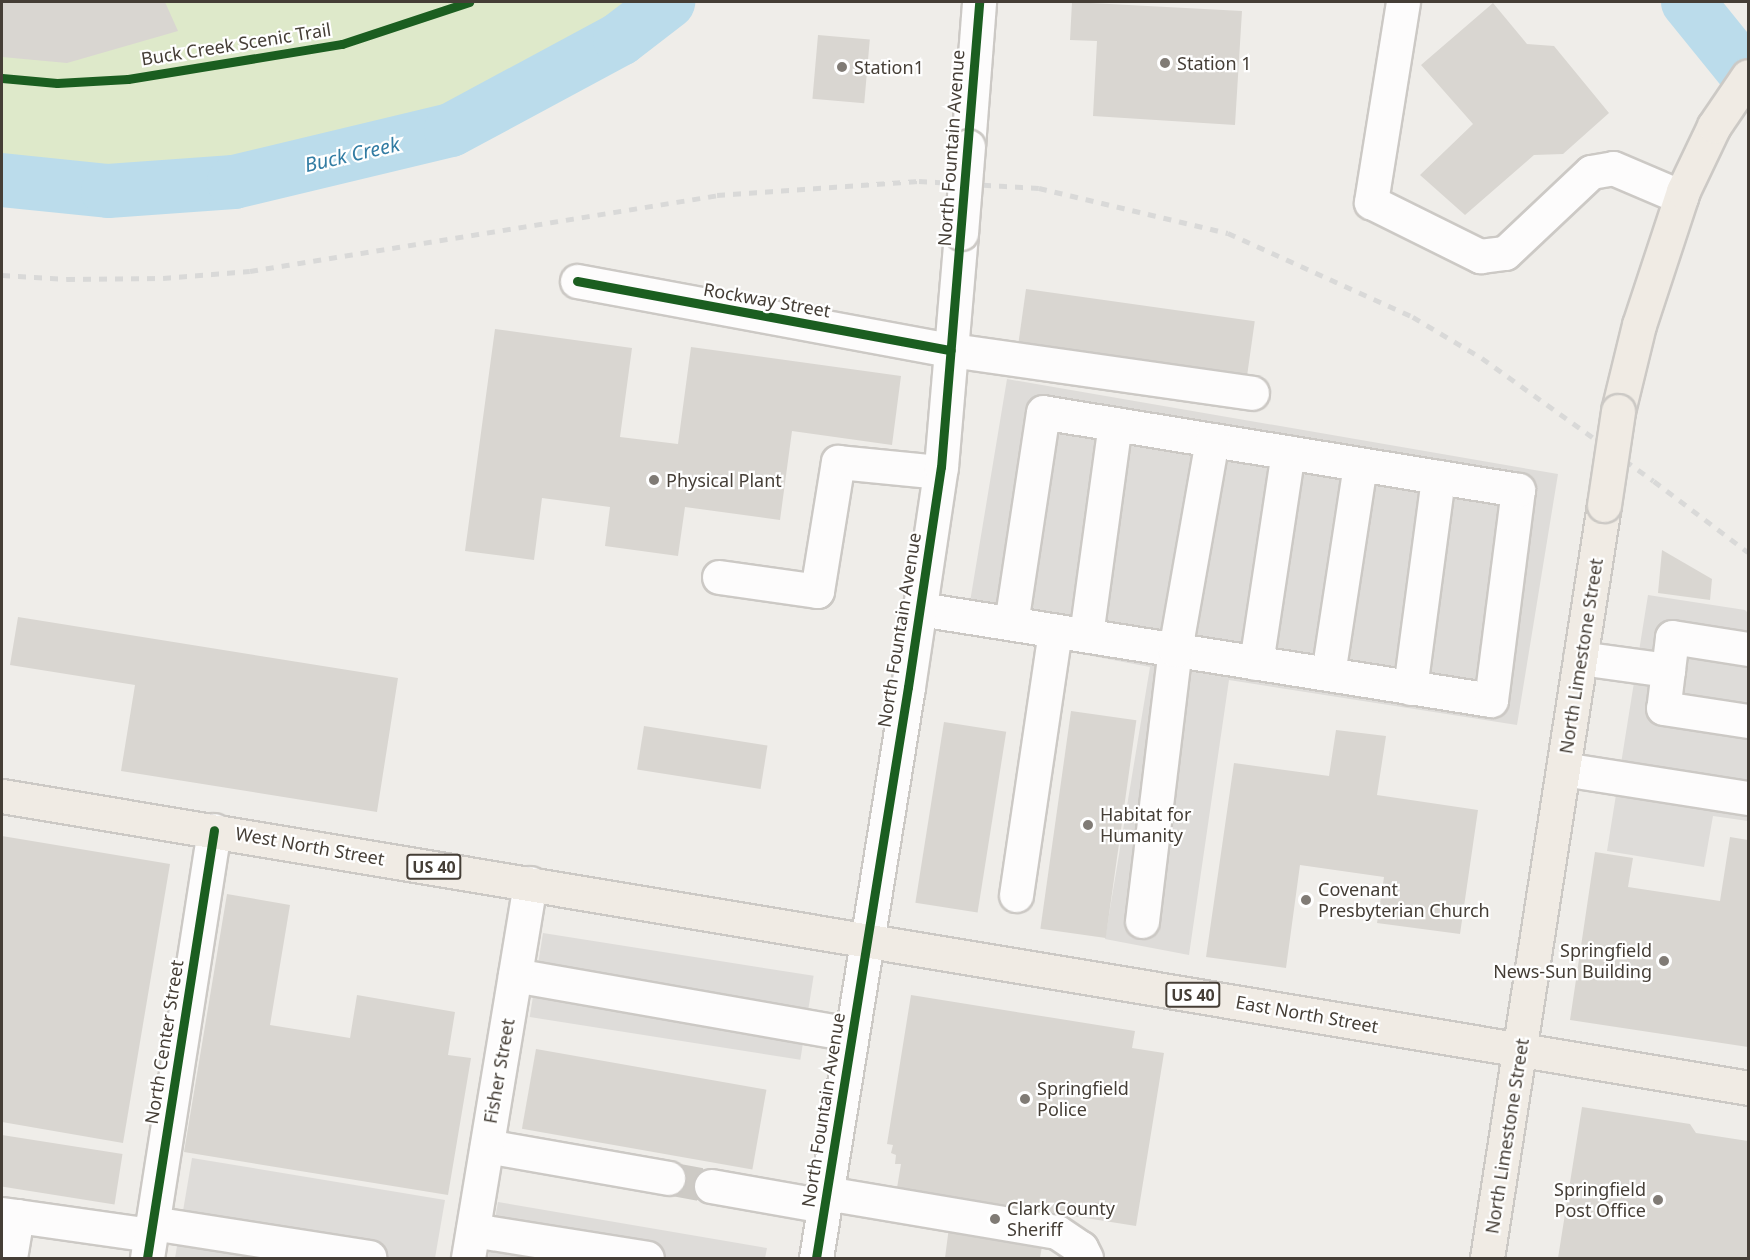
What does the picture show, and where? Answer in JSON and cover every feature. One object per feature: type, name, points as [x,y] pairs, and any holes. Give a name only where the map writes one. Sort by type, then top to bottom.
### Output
[{"type":"main road","name":"North Limestone Street","points":[[1488,1258],[1618,411],[1639,325],[1682,194],[1714,126],[1749,76]]},
{"type":"main road","name":"West North Street","points":[[2,796],[866,940]]},
{"type":"main road","name":"East North Street","points":[[866,940],[1749,1088]]},
{"type":"street","name":"North Fountain Avenue","points":[[816,1258],[940,472],[980,2]]},
{"type":"street","points":[[1403,2],[1371,202],[1480,256],[1504,253],[1591,172],[1613,168],[1682,194]]},
{"type":"street","name":"Rockway Street","points":[[577,281],[951,350],[1252,393]]},
{"type":"street","points":[[920,609],[1491,700],[1518,490],[1043,412],[1011,623]]},
{"type":"street","points":[[1016,895],[1115,424]]},
{"type":"street","points":[[1142,921],[1175,650],[1212,440]]},
{"type":"street","points":[[1256,663],[1288,452]]},
{"type":"street","points":[[720,577],[817,591],[838,462],[940,472]]},
{"type":"street","points":[[1328,674],[1360,464]]},
{"type":"street","points":[[1410,688],[1438,477]]},
{"type":"street","points":[[1749,650],[1672,637],[1663,708],[1749,721]]},
{"type":"street","points":[[1580,658],[1668,670]]},
{"type":"street","points":[[1563,769],[1749,798]]},
{"type":"street","name":"North Center Street","points":[[150,1239],[214,830]]},
{"type":"street","name":"Fisher Street","points":[[470,1244],[530,883]]},
{"type":"street","points":[[515,975],[851,1034]]},
{"type":"street","points":[[487,1146],[668,1178]]},
{"type":"street","points":[[711,1186],[1057,1232],[1082,1248],[1086,1258]]},
{"type":"street","points":[[10,1258],[9,1215],[150,1239],[369,1257]]},
{"type":"street","points":[[470,1244],[647,1258]]},
{"type":"green space","points":[[2,2],[625,2],[603,19],[453,108],[206,161],[84,169],[2,154]]},
{"type":"shaded area","points":[[1007,379],[1558,474],[1517,725],[1229,680],[1189,955],[1105,939],[1150,667],[965,632]]},
{"type":"shaded area","points":[[1648,595],[1745,610],[1748,613],[1748,821],[1713,816],[1704,867],[1607,851]]},
{"type":"shaded area","points":[[543,933],[814,976],[800,1060],[530,1017]]},
{"type":"shaded area","points":[[192,1158],[445,1200],[435,1258],[175,1258]]},
{"type":"shaded area","points":[[498,1202],[767,1248],[765,1258],[488,1258]]},
{"type":"building","points":[[2,2],[165,2],[178,31],[67,63],[2,57]]},
{"type":"building","points":[[1072,2],[1242,11],[1235,125],[1093,116],[1097,41],[1070,40]]},
{"type":"building","points":[[1493,3],[1527,44],[1554,46],[1609,113],[1563,154],[1534,155],[1465,215],[1420,175],[1473,124],[1421,65]]},
{"type":"building","points":[[818,35],[870,40],[864,103],[812,99]]},
{"type":"building","points":[[1026,289],[1255,321],[1247,380],[1018,347]]},
{"type":"building","points":[[495,329],[632,348],[620,437],[678,444],[691,347],[901,376],[892,445],[792,431],[780,520],[685,507],[678,556],[605,546],[610,507],[542,498],[534,560],[465,551]]},
{"type":"building","points":[[1662,550],[1712,579],[1710,600],[1658,593]]},
{"type":"building","points":[[18,617],[398,678],[377,812],[121,771],[135,685],[10,665]]},
{"type":"building","name":"Habitat for Humanity","points":[[1071,711],[1136,720],[1106,938],[1040,929]]},
{"type":"building","points":[[944,722],[1006,732],[978,913],[915,903]]},
{"type":"building","points":[[644,726],[767,746],[761,789],[637,769]]},
{"type":"building","points":[[1336,730],[1386,736],[1377,795],[1478,810],[1460,934],[1377,923],[1384,877],[1300,865],[1286,968],[1206,957],[1234,763],[1329,776]]},
{"type":"building","points":[[2,836],[170,864],[123,1143],[2,1122]]},
{"type":"building","name":"Springfield News-Sun Building","points":[[1730,837],[1748,840],[1748,1047],[1570,1020],[1595,852],[1633,858],[1628,887],[1720,901]]},
{"type":"building","points":[[227,894],[290,905],[270,1025],[350,1038],[357,995],[455,1012],[448,1055],[471,1058],[448,1195],[184,1152]]},
{"type":"building","name":"Springfield Police","points":[[911,995],[1135,1031],[1132,1048],[1164,1053],[1136,1226],[1048,1212],[1040,1258],[945,1258],[949,1227],[929,1198],[930,1193],[897,1188],[901,1164],[895,1164],[896,1155],[891,1153],[893,1145],[887,1144]]},
{"type":"building","points":[[536,1049],[766,1090],[752,1169],[522,1129]]},
{"type":"building","name":"Springfield Post Office","points":[[1582,1107],[1690,1124],[1696,1133],[1748,1141],[1748,1258],[1558,1258]]},
{"type":"building","points":[[2,1135],[122,1154],[115,1204],[2,1187]]},
{"type":"waterway","name":"Buck Creek","points":[[2,180],[108,191],[234,182],[451,130],[620,39],[668,2]]},
{"type":"waterway","name":"Buck Creek","points":[[1688,2],[1748,76]]},
{"type":"tunnel","points":[[668,1178],[711,1186]]},
{"type":"railway","points":[[2,275],[67,279],[163,278],[250,271],[717,195],[919,181],[1039,188],[1228,233],[1413,317],[1482,358],[1654,481],[1748,552]]},
{"type":"cycle path","name":"Buck Creek Scenic Trail","points":[[2,78],[57,83],[128,79],[342,44],[469,2]]},
{"type":"cycle path","points":[[816,1258],[941,467],[979,2]]},
{"type":"cycle path","points":[[577,281],[951,350]]},
{"type":"cycle path","points":[[147,1258],[214,830]]},
{"type":"place","name":"Station 1","points":[[1165,63]]},
{"type":"place","name":"Station1","points":[[842,67]]},
{"type":"place","name":"Physical Plant","points":[[654,480]]},
{"type":"place","name":"Habitat for Humanity","points":[[1088,825]]},
{"type":"place","name":"Covenant Presbyterian Church","points":[[1306,900]]},
{"type":"place","name":"Springfield News-Sun Building","points":[[1664,961]]},
{"type":"place","name":"Springfield Police","points":[[1025,1099]]},
{"type":"place","name":"Springfield Post Office","points":[[1658,1200]]},
{"type":"place","name":"Clark County Sheriff","points":[[995,1219]]}]
